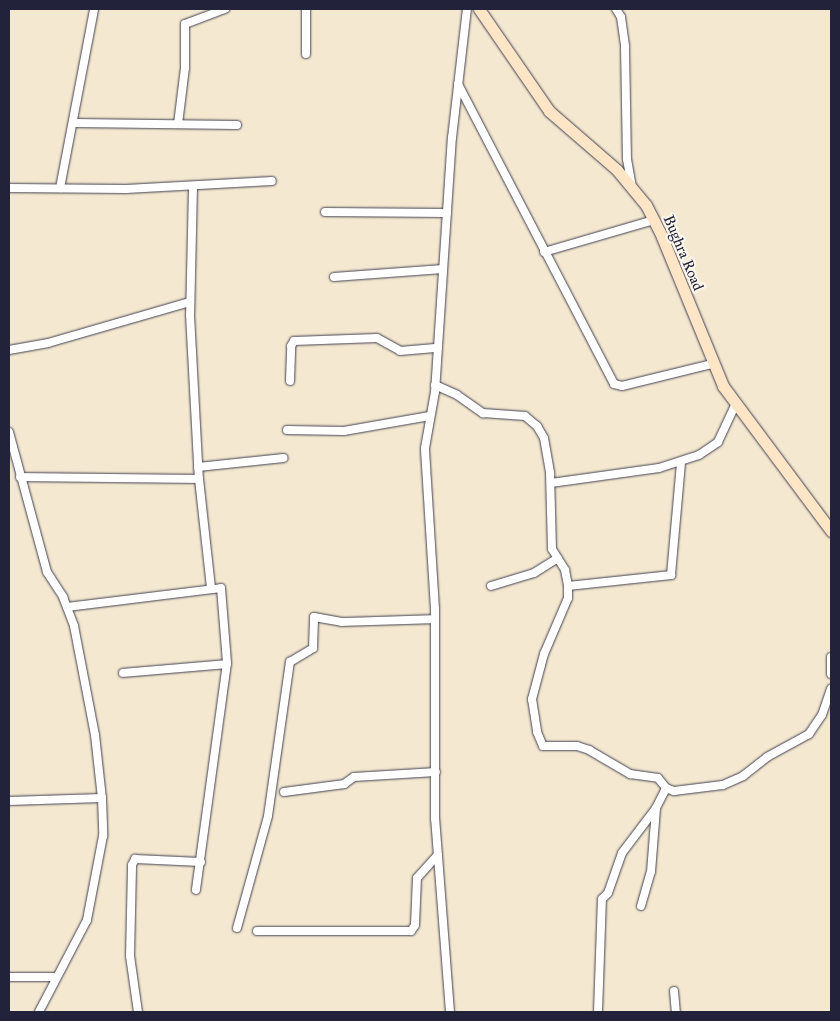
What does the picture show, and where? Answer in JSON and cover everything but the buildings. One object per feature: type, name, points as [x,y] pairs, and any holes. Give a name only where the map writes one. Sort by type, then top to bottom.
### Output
[{"type":"street","points":[[60,188],[74,123],[94,9]]},
{"type":"street","points":[[178,124],[185,68],[185,24],[225,9]]},
{"type":"street","points":[[306,9],[306,54]]},
{"type":"street","points":[[450,1012],[438,855],[435,619],[425,448],[435,385],[447,213],[466,9]]},
{"type":"street","points":[[616,9],[626,47],[627,159],[632,188]]},
{"type":"street","name":"Bughra Road","points":[[483,10],[549,111],[617,170],[654,220],[712,364],[735,406],[779,457],[831,531]]},
{"type":"street","points":[[458,84],[614,384],[622,386],[712,364]]},
{"type":"street","points":[[74,123],[236,126]]},
{"type":"street","points":[[9,188],[193,187],[272,181]]},
{"type":"street","points":[[193,187],[190,302],[198,467],[211,587]]},
{"type":"street","points":[[325,212],[447,213]]},
{"type":"street","points":[[544,252],[654,220]]},
{"type":"street","points":[[334,277],[443,269]]},
{"type":"street","points":[[9,350],[48,343],[190,302]]},
{"type":"street","points":[[290,381],[291,346],[294,341],[377,338],[400,351],[438,348]]},
{"type":"street","points":[[435,385],[452,392],[483,413],[525,416],[532,420],[544,438],[551,483],[552,549],[565,570],[568,598],[546,648],[532,699],[541,744],[547,747],[577,746],[590,750],[630,774],[658,778],[666,788],[674,791],[723,785],[743,776],[767,757],[809,734],[822,715],[831,689]]},
{"type":"street","points":[[551,483],[615,476],[681,462],[699,455],[718,442],[735,406]]},
{"type":"street","points":[[287,430],[344,431],[430,416]]},
{"type":"street","points":[[9,432],[10,442],[47,572],[67,607],[74,626],[95,735],[102,798],[103,844],[87,920],[54,977],[38,1012]]},
{"type":"street","points":[[198,467],[284,458]]},
{"type":"street","points":[[568,586],[671,575],[681,462]]},
{"type":"street","points":[[20,478],[199,478]]},
{"type":"street","points":[[491,586],[534,573],[558,558]]},
{"type":"street","points":[[67,607],[211,587],[221,588],[223,592],[227,664],[196,890]]},
{"type":"street","points":[[237,928],[268,816],[290,662],[313,648],[314,617],[342,622],[435,619]]},
{"type":"street","points":[[831,657],[831,674]]},
{"type":"street","points":[[123,673],[227,664]]},
{"type":"street","points":[[284,792],[344,784],[354,777],[436,772]]},
{"type":"street","points":[[598,1012],[602,899],[608,894],[622,853],[656,808],[666,788]]},
{"type":"street","points":[[9,801],[102,798]]},
{"type":"street","points":[[641,906],[651,872],[656,808]]},
{"type":"street","points":[[257,931],[411,931],[414,924],[417,878],[438,855]]},
{"type":"street","points":[[138,1012],[130,956],[132,865],[135,860],[201,862]]},
{"type":"street","points":[[9,977],[54,977]]},
{"type":"street","points":[[674,991],[676,1012]]}]
